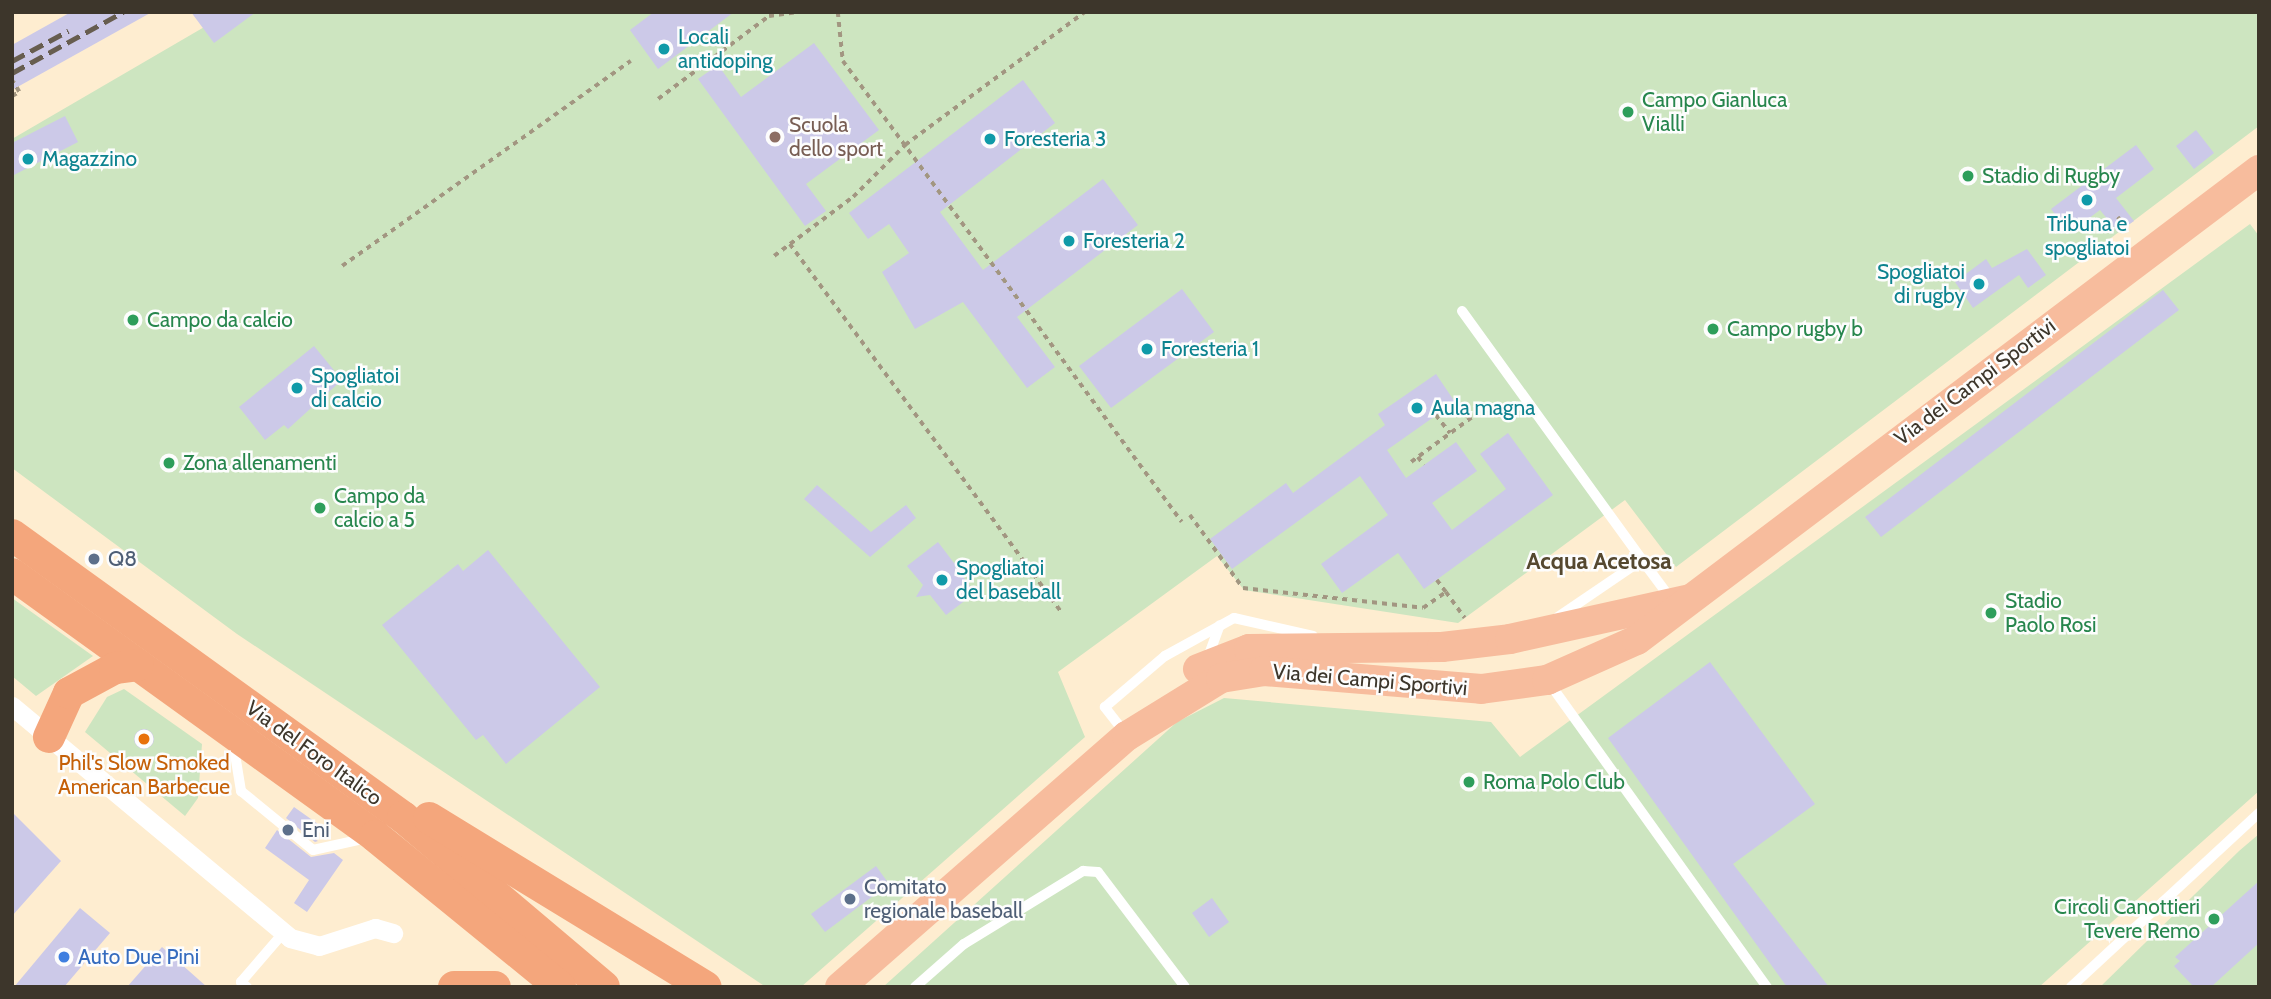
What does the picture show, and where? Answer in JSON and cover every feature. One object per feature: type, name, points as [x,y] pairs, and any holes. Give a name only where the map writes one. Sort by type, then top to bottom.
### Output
[{"type":"highway","name":"Via del Foro Italico","points":[[12,535],[334,766],[470,870],[604,987]]},
{"type":"highway","name":"Via del Foro Italico","points":[[12,574],[375,836],[560,987]]},
{"type":"highway","points":[[49,737],[69,693],[98,675],[138,665]]},
{"type":"highway","points":[[334,766],[492,853],[706,987]]},
{"type":"highway","points":[[454,987],[495,987]]},
{"type":"main road","name":"Via dei Campi Sportivi","points":[[1127,736],[1195,693],[1253,671],[1452,689],[1518,685],[1548,680],[1625,647],[1680,599],[2259,170]]},
{"type":"main road","name":"Via dei Campi Sportivi","points":[[840,987],[1127,736],[1203,651],[1361,649],[1532,635],[1680,599]]},
{"type":"main road","points":[[1518,685],[1516,653],[1532,635]]},
{"type":"street","points":[[12,706],[284,932],[311,946],[375,928],[393,933]]},
{"type":"lane","points":[[1462,311],[1642,560],[1680,599]]},
{"type":"lane","points":[[1532,635],[1642,560]]},
{"type":"lane","points":[[1195,693],[1203,651],[1220,625],[1250,620],[1361,649]]},
{"type":"lane","points":[[1203,651],[1220,625]]},
{"type":"lane","points":[[1548,680],[1767,987]]},
{"type":"lane","points":[[231,731],[241,791],[313,850],[375,836]]},
{"type":"lane","points":[[2071,987],[2259,813]]},
{"type":"lane","points":[[915,987],[964,944],[1083,871],[1098,872],[1185,987]]},
{"type":"lane","points":[[242,985],[284,932]]},
{"type":"path","points":[[658,99],[769,16],[798,12]]},
{"type":"path","points":[[838,12],[843,61],[1182,522]]},
{"type":"path","points":[[774,256],[853,197],[905,145],[1085,12]]},
{"type":"path","points":[[342,267],[630,61]]},
{"type":"path","points":[[12,96],[19,92],[13,82]]},
{"type":"path","points":[[790,244],[1061,611]]},
{"type":"path","points":[[1411,462],[1479,412]]},
{"type":"path","points":[[1436,415],[1450,433]]},
{"type":"path","points":[[1418,457],[1424,465]]},
{"type":"path","points":[[1190,515],[1243,588],[1423,608],[1446,592]]},
{"type":"path","points":[[1437,580],[1465,618]]},
{"type":"green space","points":[[230,12],[2259,12],[2259,126],[1676,567],[1625,500],[1458,623],[1244,590],[1217,556],[1058,672],[1085,737],[801,987],[766,987],[237,634],[12,468],[12,139]]},
{"type":"green space","points":[[2250,224],[2259,236],[2259,791],[2039,987],[883,987],[1177,722],[1224,698],[1491,722],[1520,757]]},
{"type":"green space","points":[[12,598],[93,656],[36,696],[12,676]]},
{"type":"green space","points":[[124,689],[202,744],[198,798],[185,816],[85,732],[107,697]]},
{"type":"green space","name":"Circoli Canottieri Tevere Remo","points":[[2259,834],[2259,987],[2100,987],[2239,851]]},
{"type":"building","points":[[71,12],[152,12],[12,90],[12,45]]},
{"type":"building","points":[[191,12],[256,12],[214,43]]},
{"type":"building","name":"Locali antidoping","points":[[654,12],[734,12],[658,69],[630,30]]},
{"type":"building","points":[[814,43],[879,130],[806,184],[826,211],[805,226],[698,79],[718,65],[741,97]]},
{"type":"building","points":[[1023,80],[1055,123],[940,212],[983,270],[1103,179],[1138,225],[1017,317],[1055,367],[1027,388],[963,302],[915,329],[882,272],[909,253],[889,224],[868,239],[849,213]]},
{"type":"building","name":"Magazzino","points":[[65,116],[78,142],[12,176],[12,143]]},
{"type":"building","points":[[2196,130],[2214,153],[2194,169],[2176,146]]},
{"type":"building","name":"Tribuna e spogliatoi","points":[[2136,145],[2154,169],[2116,198],[2134,221],[2118,232],[2100,210],[2069,233],[2051,209]]},
{"type":"building","points":[[2027,249],[2046,275],[2028,288],[2019,275],[1973,308],[1955,282],[1986,259],[1992,268]]},
{"type":"building","name":"Foresteria 1","points":[[1182,289],[1214,332],[1111,408],[1079,366]]},
{"type":"building","points":[[2163,290],[2179,310],[1881,537],[1865,517]]},
{"type":"building","name":"Spogliatoi di calcio","points":[[314,346],[342,380],[288,429],[284,425],[265,440],[239,407]]},
{"type":"building","points":[[1436,374],[1455,402],[1387,450],[1406,478],[1456,442],[1477,471],[1432,503],[1452,530],[1506,489],[1480,454],[1508,433],[1553,495],[1424,589],[1398,553],[1342,593],[1321,564],[1388,515],[1360,476],[1232,569],[1210,539],[1286,483],[1293,493],[1385,425],[1378,414]]},
{"type":"building","points":[[817,485],[871,532],[906,505],[916,518],[870,557],[804,499]]},
{"type":"building","name":"Spogliatoi del baseball","points":[[938,542],[954,563],[964,560],[962,575],[975,593],[946,615],[930,595],[916,597],[923,585],[907,566]]},
{"type":"building","points":[[488,550],[600,687],[506,764],[483,735],[476,740],[382,625],[458,564],[463,571]]},
{"type":"building","points":[[1710,662],[1815,804],[1733,864],[1829,987],[1787,987],[1608,738]]},
{"type":"building","points":[[144,729],[151,732],[154,739],[151,746],[144,749],[137,746],[134,739],[137,732]]},
{"type":"building","points":[[294,807],[318,824],[309,835],[318,841],[315,842],[286,818]]},
{"type":"building","points":[[12,812],[61,861],[12,916]]},
{"type":"building","points":[[277,830],[311,857],[334,853],[343,860],[307,912],[294,903],[309,880],[265,848]]},
{"type":"building","name":"Comitato regionale baseball","points":[[876,866],[889,884],[825,932],[811,914]]},
{"type":"building","points":[[2259,881],[2259,943],[2211,987],[2194,987],[2174,966],[2180,961],[2175,957]]},
{"type":"building","points":[[1212,898],[1229,922],[1209,937],[1192,913]]},
{"type":"building","name":"Auto Due Pini","points":[[80,908],[110,933],[64,987],[14,987]]},
{"type":"building","points":[[162,947],[207,987],[127,987]]},
{"type":"railway","points":[[12,73],[123,12]]},
{"type":"railway","points":[[12,61],[68,31]]},
{"type":"place","name":"Locali antidoping","points":[[664,49]]},
{"type":"place","name":"Campo Gianluca Vialli","points":[[1628,112]]},
{"type":"place","name":"Scuola dello sport","points":[[775,137]]},
{"type":"place","name":"Foresteria 3","points":[[990,139]]},
{"type":"place","name":"Magazzino","points":[[28,159]]},
{"type":"place","name":"Stadio di Rugby","points":[[1968,176]]},
{"type":"place","name":"Tribuna e spogliatoi","points":[[2087,200]]},
{"type":"place","name":"Foresteria 2","points":[[1069,241]]},
{"type":"place","name":"Spogliatoi di rugby","points":[[1979,284]]},
{"type":"place","name":"Campo da calcio","points":[[133,320]]},
{"type":"place","name":"Campo rugby b","points":[[1713,329]]},
{"type":"place","name":"Foresteria 1","points":[[1147,349]]},
{"type":"place","name":"Spogliatoi di calcio","points":[[297,388]]},
{"type":"place","name":"Aula magna","points":[[1417,408]]},
{"type":"place","name":"Zona allenamenti","points":[[169,463]]},
{"type":"place","name":"Campo da calcio a 5","points":[[320,508]]},
{"type":"place","name":"Q8","points":[[94,559]]},
{"type":"place","name":"Spogliatoi del baseball","points":[[942,580]]},
{"type":"place","name":"Stadio Paolo Rosi","points":[[1991,613]]},
{"type":"place","name":"Phil's Slow Smoked American Barbecue","points":[[144,739]]},
{"type":"place","name":"Roma Polo Club","points":[[1469,782]]},
{"type":"place","name":"Eni","points":[[288,830]]},
{"type":"place","name":"Comitato regionale baseball","points":[[850,899]]},
{"type":"place","name":"Circoli Canottieri Tevere Remo","points":[[2214,919]]},
{"type":"place","name":"Auto Due Pini","points":[[64,957]]},
{"type":"district","name":"Acqua Acetosa","points":[[1599,561]]}]
